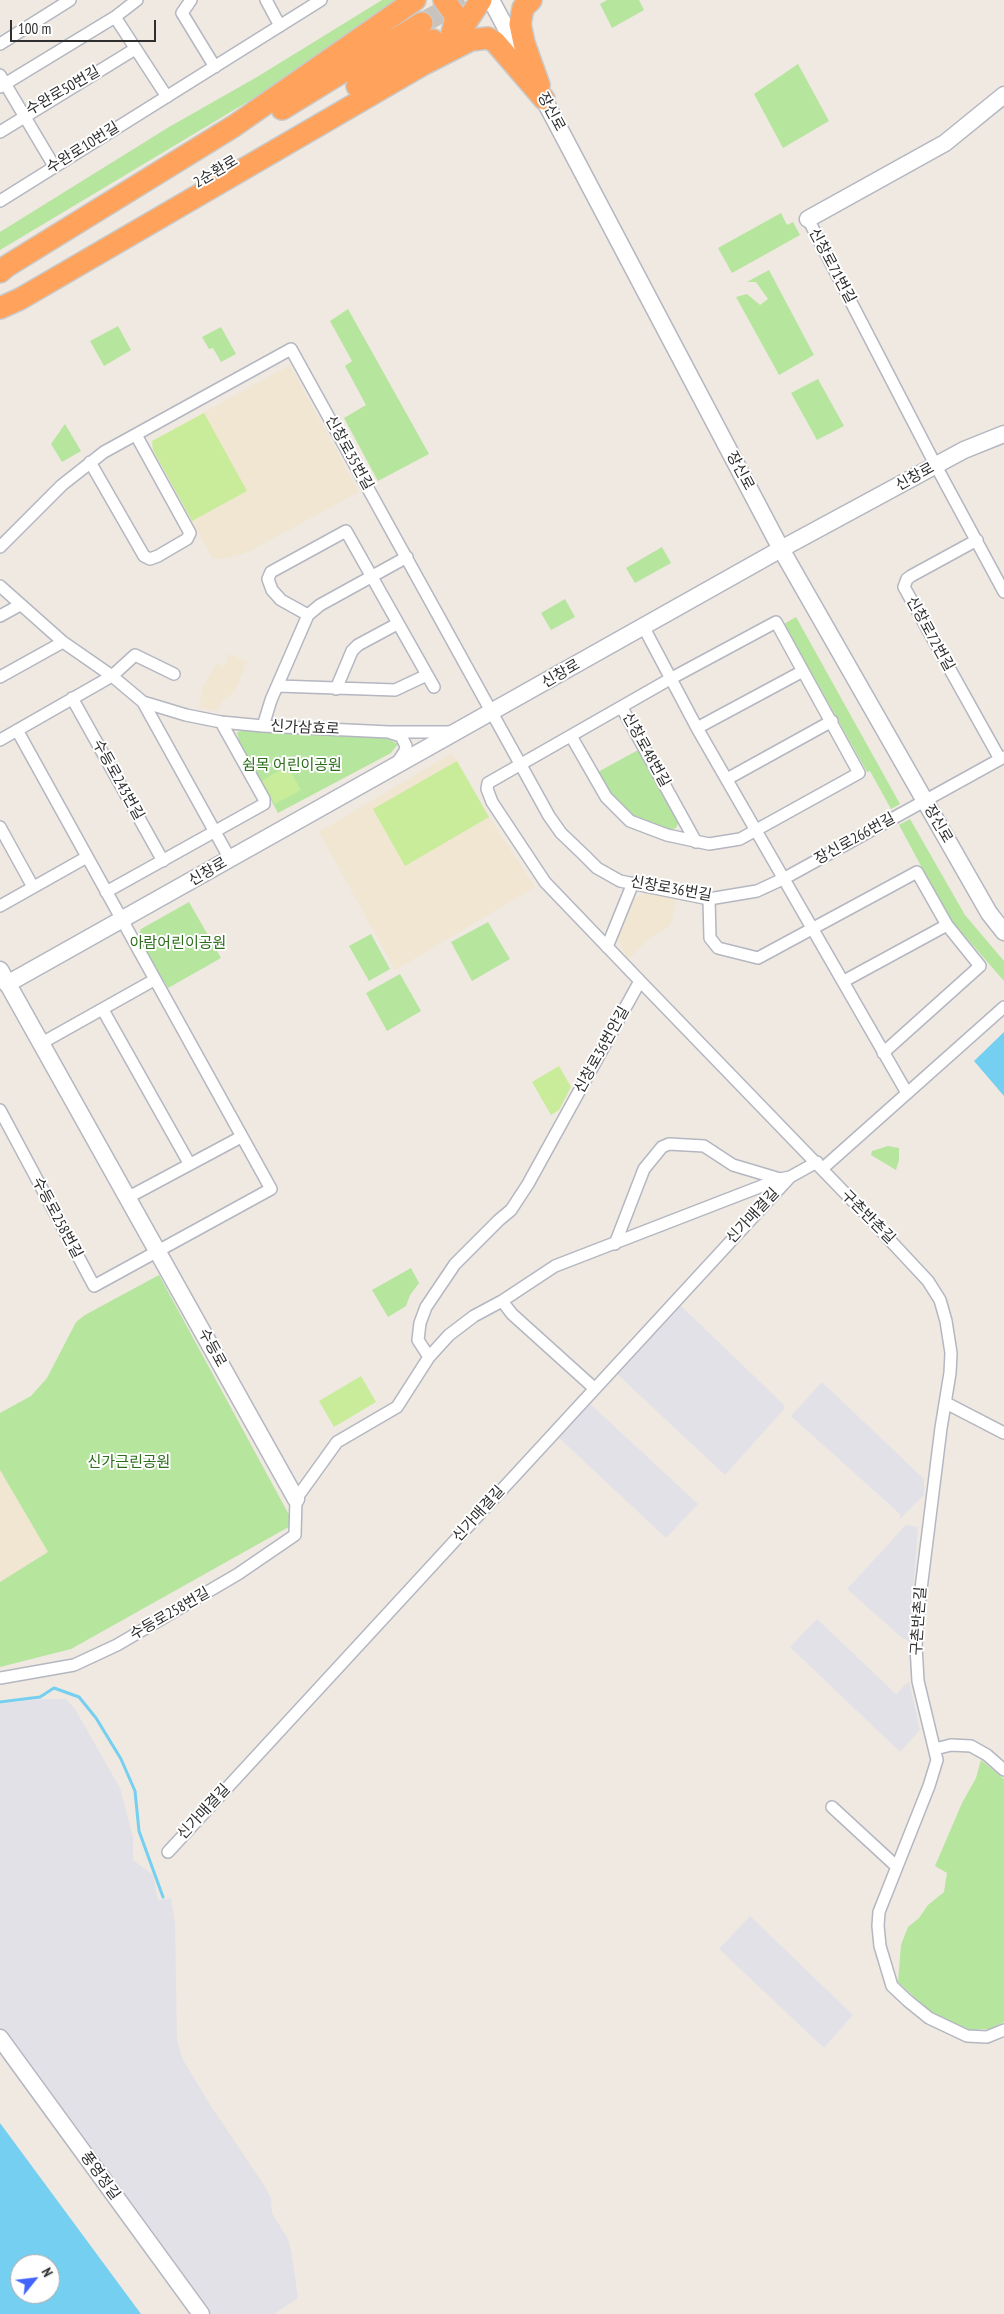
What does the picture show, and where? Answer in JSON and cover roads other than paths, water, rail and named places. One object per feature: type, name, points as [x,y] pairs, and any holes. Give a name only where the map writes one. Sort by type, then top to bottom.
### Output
[{"type":"highway","points":[[0,272],[234,126],[415,0]]},
{"type":"highway","points":[[0,308],[20,299],[456,23],[456,16],[452,8],[444,0]]},
{"type":"highway","points":[[434,38],[481,0]]},
{"type":"highway","points":[[531,0],[523,8],[520,24],[524,43],[544,100]]},
{"type":"highway","points":[[434,38],[471,40],[488,38],[506,54],[544,100]]},
{"type":"highway","name":"2순환로","points":[[0,280],[434,38]]},
{"type":"highway","name":"2순환로","points":[[0,304],[434,38]]},
{"type":"main road","name":"장신로","points":[[491,0],[781,549],[989,913],[1004,932]]},
{"type":"main road","name":"신창로71번길","points":[[808,219],[945,143],[1004,95]]},
{"type":"main road","name":"신창로","points":[[2,980],[122,920],[781,549],[964,450],[1004,434]]},
{"type":"main road","name":"수등로","points":[[2,980],[158,1252],[296,1499]]},
{"type":"main road","name":"풍영정길","points":[[0,2038],[201,2314]]},
{"type":"street","points":[[0,44],[70,0]]},
{"type":"street","name":"수완로50번길","points":[[135,50],[24,117],[2,82],[115,17],[138,0]]},
{"type":"street","points":[[191,0],[182,13],[215,67]]},
{"type":"street","points":[[266,0],[280,26]]},
{"type":"street","name":"수완로10번길","points":[[0,201],[321,0]]},
{"type":"street","points":[[115,17],[167,97]]},
{"type":"street","points":[[0,132],[24,117],[54,166]]},
{"type":"street","name":"신창로71번길","points":[[808,219],[936,466]]},
{"type":"street","name":"신창로35번길","points":[[0,546],[62,485],[90,462],[291,349],[492,712]]},
{"type":"street","points":[[90,462],[144,556],[150,558],[158,556],[187,539],[190,533],[136,435]]},
{"type":"street","points":[[936,466],[1004,592]]},
{"type":"street","points":[[308,615],[281,600],[272,590],[268,579],[271,572],[346,531],[434,687]]},
{"type":"street","name":"신창로72번길","points":[[977,540],[911,576],[906,580],[904,587],[1002,758]]},
{"type":"street","points":[[263,726],[308,615],[320,605],[407,557]]},
{"type":"street","name":"신가삼효로","points":[[0,586],[63,642],[112,676],[143,702],[230,859]]},
{"type":"street","points":[[0,616],[20,605]]},
{"type":"street","name":"신창로48번길","points":[[571,736],[606,797],[630,821],[667,835],[696,842],[722,843],[740,839],[756,831],[859,772],[776,622],[670,679],[622,708],[696,842]]},
{"type":"street","points":[[336,689],[352,651],[358,645],[397,624]]},
{"type":"street","points":[[643,626],[670,679],[907,1093]]},
{"type":"street","points":[[0,677],[63,642]]},
{"type":"street","points":[[0,740],[112,676],[135,655],[174,674]]},
{"type":"street","points":[[698,728],[803,671]]},
{"type":"street","points":[[278,686],[395,690],[427,675]]},
{"type":"street","name":"수등로243번길","points":[[72,698],[163,861]]},
{"type":"street","name":"신가삼효로","points":[[143,702],[186,715],[221,722],[389,732],[457,732]]},
{"type":"street","points":[[622,708],[488,783],[488,795],[545,882],[820,1166]]},
{"type":"street","name":"신창로36번길","points":[[492,712],[520,765],[561,833],[598,868],[620,881],[709,899],[757,891],[785,878]]},
{"type":"street","points":[[106,892],[261,808],[264,804],[264,799],[221,722]]},
{"type":"street","points":[[727,779],[832,722]]},
{"type":"street","points":[[17,730],[271,1189],[158,1252]]},
{"type":"street","points":[[389,732],[401,736],[406,746],[405,751],[395,766]]},
{"type":"street","name":"장신로266번길","points":[[785,878],[1002,758]]},
{"type":"street","points":[[0,827],[33,887]]},
{"type":"street","points":[[0,906],[87,857]]},
{"type":"street","points":[[709,899],[710,938],[718,948],[758,958],[917,872],[947,925],[980,966],[883,1053]]},
{"type":"street","points":[[607,947],[633,883]]},
{"type":"street","points":[[844,981],[947,925]]},
{"type":"street","points":[[40,1044],[154,980]]},
{"type":"street","name":"신창로36번안길","points":[[429,1357],[418,1340],[420,1323],[426,1308],[455,1264],[498,1220],[511,1210],[532,1177],[640,980]]},
{"type":"street","name":"신가매결길","points":[[296,1499],[337,1442],[397,1407],[429,1357],[450,1335],[474,1316],[502,1301],[555,1266],[820,1166],[907,1093],[1004,1007]]},
{"type":"street","points":[[103,1010],[189,1163]]},
{"type":"street","name":"수등로258번길","points":[[0,1110],[94,1286],[158,1252]]},
{"type":"street","points":[[127,1198],[189,1163],[241,1137]]},
{"type":"street","name":"신가매결길","points":[[615,1244],[644,1169],[662,1147],[669,1144],[704,1146],[733,1164],[785,1178]]},
{"type":"street","name":"구촌반촌길","points":[[820,1166],[928,1281],[940,1300],[946,1321],[950,1353],[946,1403],[941,1428],[920,1597],[916,1646],[918,1681],[935,1750],[935,1769],[879,1912],[880,1946],[892,1986],[929,2018],[967,2036],[987,2037],[1004,2030]]},
{"type":"street","name":"신가매결길","points":[[168,1852],[785,1178]]},
{"type":"street","points":[[502,1301],[512,1314],[594,1388]]},
{"type":"street","points":[[946,1403],[1004,1433]]},
{"type":"street","name":"수등로258번길","points":[[1,1679],[74,1665],[117,1645],[238,1574],[295,1535],[296,1499]]},
{"type":"street","points":[[935,1750],[951,1746],[970,1746],[987,1755],[1004,1770]]},
{"type":"street","points":[[832,1807],[896,1866]]},
{"type":"water","points":[[1004,1032],[1004,1096],[974,1061]]},
{"type":"water","points":[[0,2123],[141,2314],[0,2314]]},
{"type":"waterway","points":[[0,1702],[40,1697],[54,1688],[79,1697],[96,1718],[121,1759],[135,1791],[139,1831],[163,1897]]},
{"type":"tunnel","points":[[422,23],[464,0]]},
{"type":"park label","name":"쉼목 어린이공원","points":[[292,766]]},
{"type":"park label","name":"아람어린이공원","points":[[178,944]]},
{"type":"park label","name":"신가근린공원","points":[[129,1463]]}]
